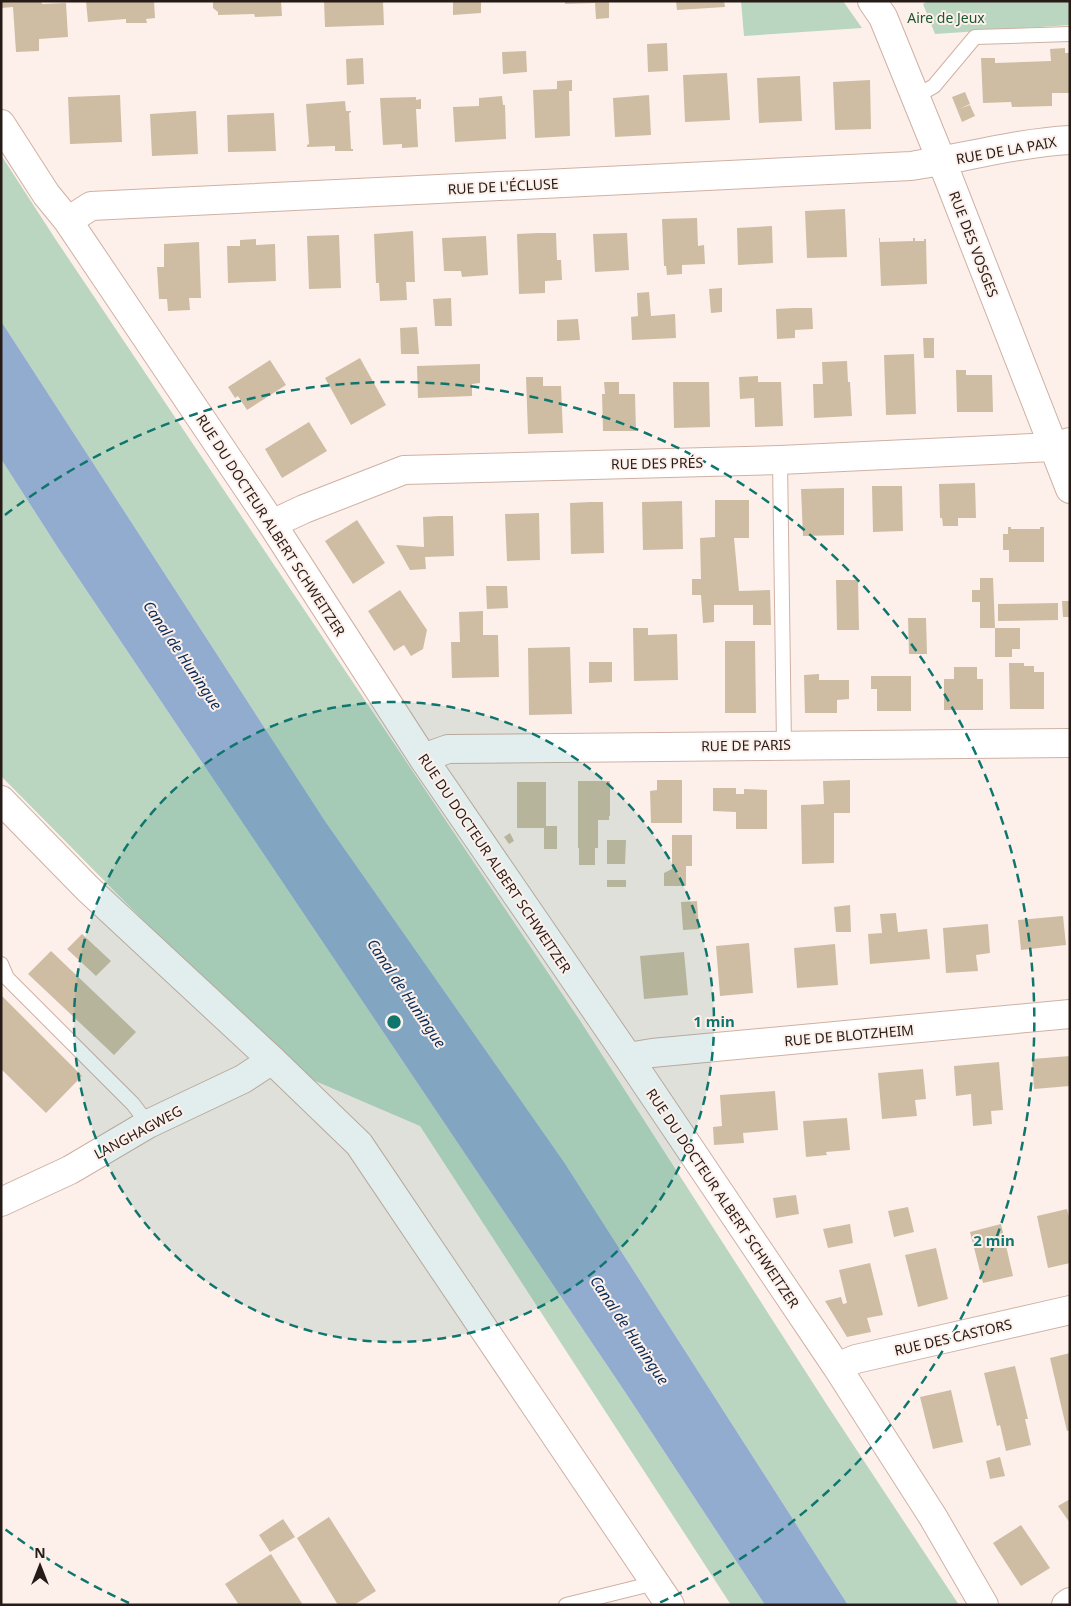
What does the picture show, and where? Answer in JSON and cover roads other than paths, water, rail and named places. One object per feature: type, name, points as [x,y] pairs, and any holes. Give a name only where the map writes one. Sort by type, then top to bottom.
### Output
[{"type":"street","name":"RUE DES VOSGES","points":[[872,1],[883,17],[1061,444],[1070,489]]},
{"type":"street","name":"RUE DU DOCTEUR ALBERT SCHWEITZER","points":[[1,124],[46,194],[68,221],[272,524],[424,758],[837,1367],[933,1517],[984,1605]]},
{"type":"street","name":"RUE DE LA PAIX","points":[[942,161],[1042,142],[1070,140]]},
{"type":"street","name":"RUE DE L'ÉCLUSE","points":[[68,221],[91,206],[911,166],[942,161]]},
{"type":"street","name":"RUE DES PRÉS","points":[[272,524],[304,509],[404,470],[780,460],[1061,444]]},
{"type":"street","name":"RUE DE PARIS","points":[[424,758],[448,748],[1070,743]]},
{"type":"street","points":[[1,800],[88,888],[360,1144],[662,1594]]},
{"type":"street","name":"RUE DE BLOTZHEIM","points":[[628,1057],[652,1053],[1070,1014]]},
{"type":"street","name":"LANGHAGWEG","points":[[1,1202],[70,1170],[148,1124],[244,1079],[272,1060]]},
{"type":"street","name":"RUE DES CASTORS","points":[[837,1367],[856,1359],[1070,1310]]},
{"type":"street","points":[[1066,1605],[1070,1602]]},
{"type":"lane","points":[[915,97],[934,86],[975,37],[1070,34]]},
{"type":"lane","points":[[780,460],[784,744]]},
{"type":"lane","points":[[1,964],[7,978],[133,1104],[148,1124]]},
{"type":"lane","points":[[566,1605],[662,1594]]},
{"type":"water","name":"Canal de Huningue","points":[[1,321],[325,821],[564,1162],[848,1605],[765,1605],[627,1395],[60,551],[1,459]]},
{"type":"park label","name":"Aire de Jeux","points":[[946,17]]}]
